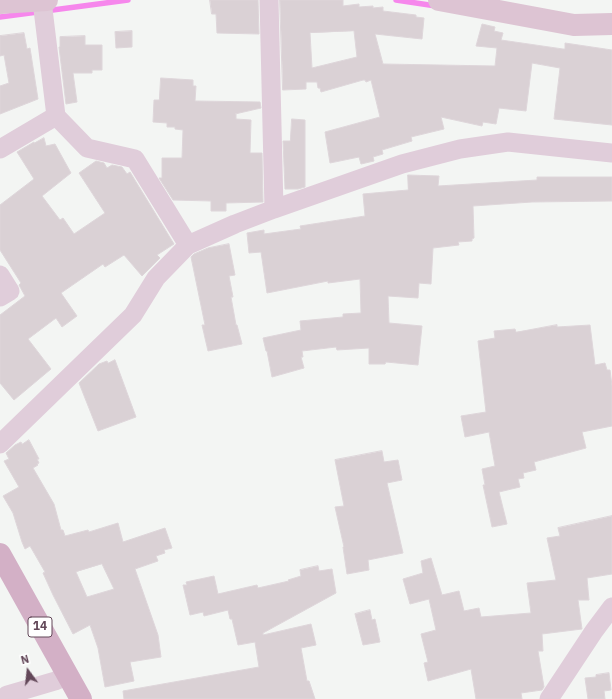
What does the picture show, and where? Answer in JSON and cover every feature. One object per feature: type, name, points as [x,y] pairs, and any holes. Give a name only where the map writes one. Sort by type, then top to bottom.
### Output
[{"type":"main road","name":"14","points":[[0,554],[81,699]]},
{"type":"street","points":[[0,3],[44,0],[56,116],[87,148],[135,159],[188,245]]},
{"type":"street","points":[[269,0],[274,208]]},
{"type":"street","points":[[439,0],[574,25],[612,24]]},
{"type":"street","points":[[0,149],[56,116]]},
{"type":"street","points":[[0,444],[133,315],[156,278],[188,245],[274,208],[402,164],[460,149],[508,142],[612,153]]},
{"type":"street","points":[[0,275],[10,291],[0,297]]},
{"type":"street","points":[[549,699],[594,630],[612,607]]},
{"type":"street","points":[[8,699],[7,695],[67,676]]},
{"type":"building","points":[[210,0],[258,0],[259,34],[217,33],[216,14],[212,14]]},
{"type":"building","points":[[280,0],[343,0],[343,6],[359,4],[359,7],[383,7],[383,11],[416,15],[416,17],[424,18],[422,39],[375,34],[383,64],[495,66],[497,48],[476,46],[482,24],[495,27],[494,31],[503,33],[501,40],[563,49],[565,49],[565,43],[612,50],[612,125],[554,119],[560,68],[532,63],[526,111],[499,108],[496,124],[483,122],[482,126],[441,117],[444,129],[411,137],[412,141],[382,150],[383,154],[373,157],[374,161],[361,164],[359,157],[330,163],[325,132],[380,117],[371,80],[366,82],[363,80],[321,92],[320,88],[318,88],[317,82],[306,82],[306,89],[283,90]],"holes":[[[354,31],[357,57],[312,68],[310,33]]]},
{"type":"building","points":[[132,31],[132,47],[116,48],[115,32]]},
{"type":"building","points":[[24,33],[27,49],[30,48],[38,99],[0,114],[0,86],[9,83],[4,55],[0,56],[0,36]]},
{"type":"building","points":[[85,36],[85,45],[102,45],[102,70],[92,70],[92,73],[73,73],[77,102],[66,104],[59,47],[60,37]]},
{"type":"building","points":[[161,78],[193,80],[193,86],[196,86],[195,101],[260,102],[261,108],[235,114],[236,119],[251,120],[250,153],[262,153],[263,202],[226,203],[226,211],[211,211],[211,201],[173,200],[159,178],[162,178],[162,158],[182,158],[183,130],[175,129],[175,127],[167,127],[167,123],[153,122],[154,100],[159,100]]},
{"type":"building","points":[[292,119],[305,120],[305,187],[298,189],[285,189],[283,141],[290,141]]},
{"type":"building","points":[[44,138],[46,146],[55,144],[71,173],[42,196],[60,220],[63,218],[74,234],[105,213],[79,173],[96,161],[104,163],[107,168],[112,165],[122,167],[127,174],[130,172],[174,244],[157,255],[160,258],[142,276],[124,255],[105,267],[103,264],[61,293],[77,316],[62,327],[56,318],[28,339],[51,369],[14,400],[0,383],[0,315],[25,296],[19,285],[21,283],[0,250],[0,205],[34,179],[17,152]]},
{"type":"building","points":[[408,175],[439,176],[438,186],[537,180],[537,177],[612,177],[612,201],[532,202],[473,206],[474,238],[472,241],[458,242],[459,245],[433,248],[431,284],[419,283],[418,298],[388,296],[389,323],[422,326],[418,365],[386,362],[385,364],[369,364],[369,348],[337,350],[336,347],[302,351],[303,357],[301,357],[304,368],[272,377],[263,338],[301,330],[300,321],[343,317],[343,314],[361,313],[360,279],[328,283],[328,281],[267,293],[261,252],[249,253],[247,233],[264,230],[264,234],[301,229],[300,226],[365,216],[363,194],[408,190]]},
{"type":"building","points":[[229,244],[235,275],[229,276],[233,297],[231,297],[236,325],[242,344],[208,351],[202,325],[205,325],[191,257],[194,254],[208,248]]},
{"type":"building","points":[[557,325],[557,327],[590,325],[595,365],[605,363],[607,370],[610,370],[612,386],[612,426],[582,432],[586,448],[534,462],[536,470],[523,473],[524,478],[518,479],[520,487],[499,492],[507,524],[492,527],[483,485],[485,485],[482,469],[495,466],[489,432],[465,437],[461,416],[486,412],[478,341],[495,338],[494,331],[515,329],[516,332]]},
{"type":"building","points":[[115,360],[136,417],[98,431],[79,383],[99,364],[107,361],[108,363]]},
{"type":"building","points":[[29,440],[39,459],[37,459],[39,463],[37,464],[38,465],[33,468],[54,504],[61,530],[63,530],[65,536],[88,530],[89,532],[118,523],[123,542],[165,528],[172,548],[164,550],[165,553],[156,556],[158,561],[135,569],[158,635],[161,657],[130,662],[134,681],[105,687],[98,648],[90,625],[73,634],[43,573],[45,572],[30,546],[25,549],[13,513],[3,496],[19,487],[4,461],[9,459],[6,453],[15,445],[21,442],[22,444]],"holes":[[[102,564],[114,589],[87,597],[76,572]]]},
{"type":"building","points":[[382,451],[384,462],[398,460],[402,480],[387,483],[403,553],[368,560],[369,570],[347,574],[344,547],[335,507],[344,506],[335,460]]},
{"type":"building","points":[[612,516],[612,574],[587,578],[589,600],[578,600],[582,629],[542,634],[543,651],[538,651],[544,687],[542,690],[521,693],[522,699],[476,699],[471,669],[428,681],[424,663],[428,662],[421,634],[436,630],[429,599],[410,604],[403,579],[423,573],[421,561],[431,558],[442,595],[459,591],[464,611],[479,608],[481,617],[531,613],[527,583],[556,580],[547,538],[560,536],[558,528]]},
{"type":"building","points":[[318,566],[319,571],[332,569],[336,593],[263,633],[263,635],[311,624],[316,645],[301,648],[307,681],[309,681],[315,699],[124,699],[123,691],[259,667],[255,642],[238,645],[232,619],[230,619],[228,610],[204,616],[203,612],[190,615],[183,585],[187,585],[186,582],[214,576],[218,594],[257,585],[258,588],[289,581],[288,580],[301,576],[300,570]]},
{"type":"building","points":[[370,610],[372,620],[375,619],[380,642],[363,645],[355,614]]},
{"type":"building","points":[[609,673],[611,690],[604,691],[605,699],[588,699],[585,678],[596,677],[596,675]]},
{"type":"waterway","points":[[0,17],[128,0]]},
{"type":"waterway","points":[[396,0],[436,6]]}]
